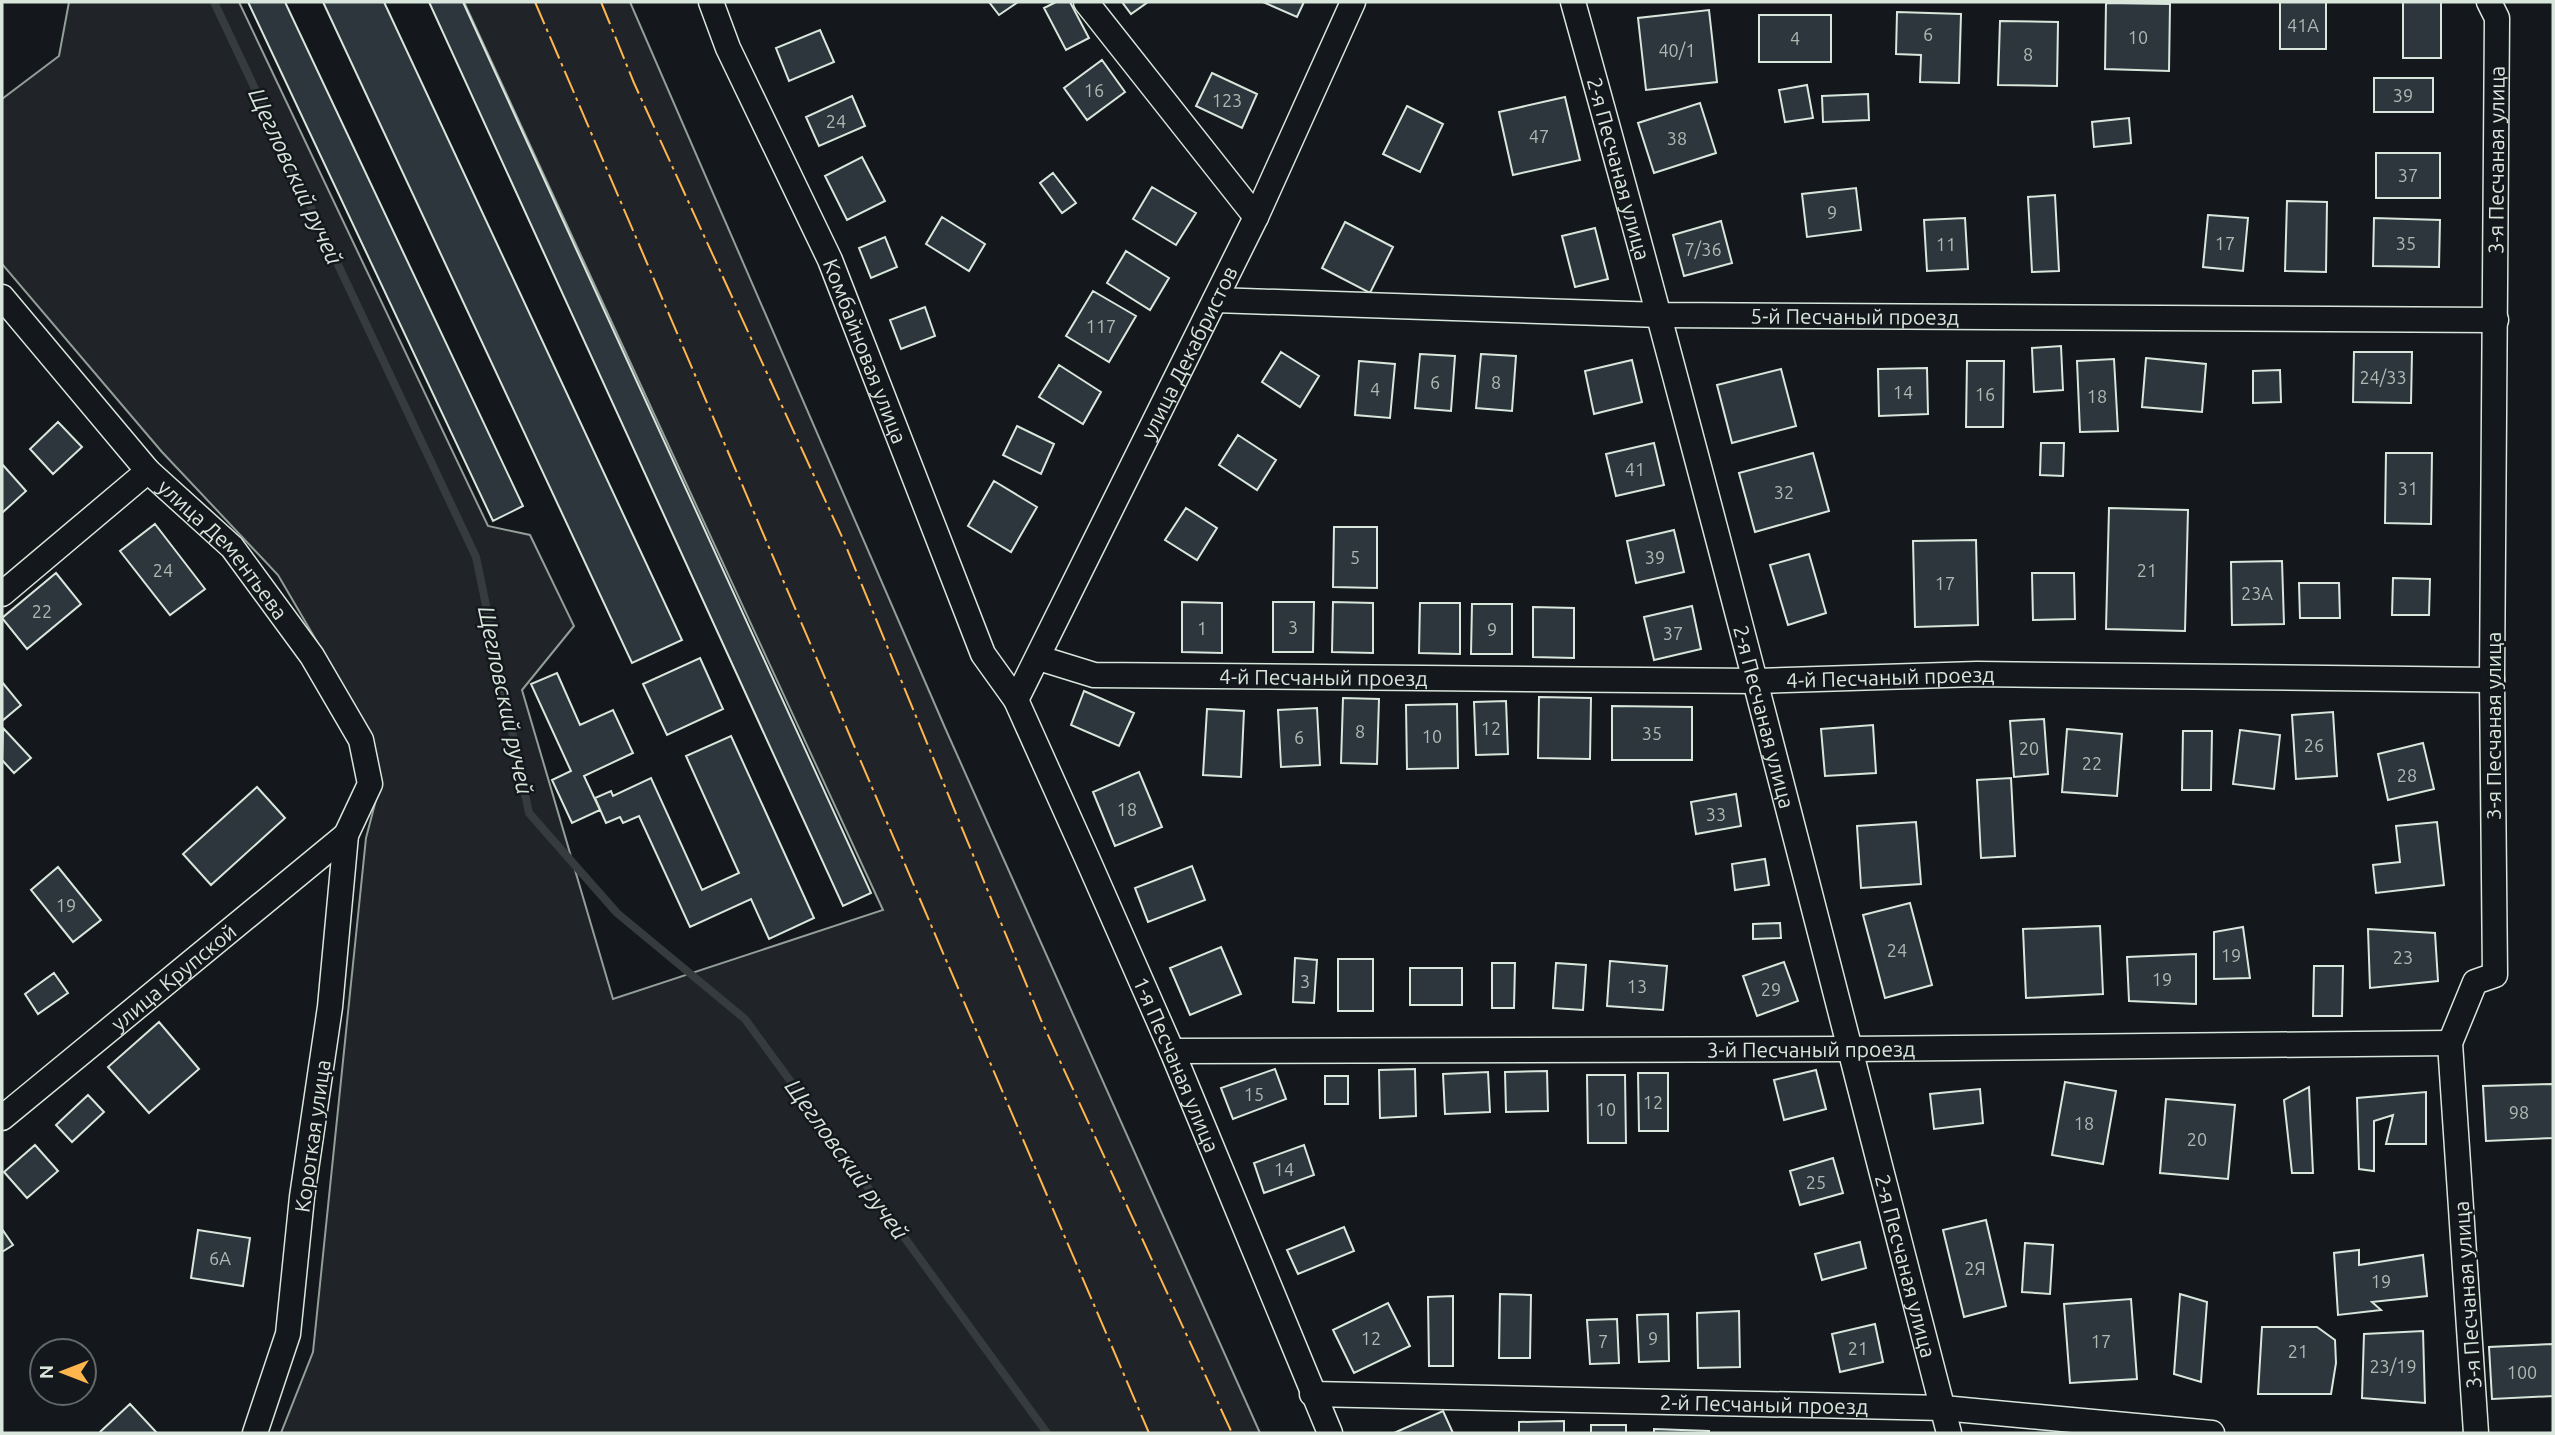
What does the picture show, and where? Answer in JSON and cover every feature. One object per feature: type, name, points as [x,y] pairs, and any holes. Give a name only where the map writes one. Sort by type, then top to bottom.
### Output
[{"type":"street","name":"Комбайновая улица","points":[[711,2],[728,48],[830,260],[983,654],[1016,700]]},
{"type":"street","points":[[1086,2],[1256,217]]},
{"type":"street","name":"улица Декабристов","points":[[1016,700],[1256,217],[1353,2]]},
{"type":"street","name":"2-я Песчаная улица","points":[[1573,2],[1661,314],[1949,1433]]},
{"type":"street","name":"3-я Песчаная улица","points":[[2476,1433],[2450,1043],[2475,982],[2495,975],[2492,680],[2497,18],[2489,2]]},
{"type":"street","name":"улица Дементьева","points":[[2,297],[148,471],[232,547],[312,656],[361,740],[370,784],[346,835]]},
{"type":"street","name":"5-й Песчаный проезд","points":[[1215,300],[1661,314],[2496,320]]},
{"type":"street","points":[[2,594],[148,471]]},
{"type":"street","name":"4-й Песчаный проезд","points":[[1039,658],[1094,675],[1757,681],[1977,674],[2492,680]]},
{"type":"street","name":"1-я Песчаная улица","points":[[1016,700],[1172,1051],[1330,1433]]},
{"type":"street","name":"улица Крупской","points":[[2,1118],[346,835]]},
{"type":"street","name":"Короткая улица","points":[[255,1433],[288,1334],[302,1197],[330,1007],[346,835]]},
{"type":"street","name":"3-й Песчаный проезд","points":[[1172,1051],[1849,1049],[2450,1043]]},
{"type":"street","name":"2-й Песчаный проезд","points":[[1312,1394],[1943,1408],[2212,1433]]},
{"type":"shaded area","points":[[69,2],[239,2],[488,526],[530,535],[574,626],[522,690],[613,999],[883,910],[464,2],[630,2],[946,730],[1260,1433],[281,1433],[313,1352],[366,838],[377,796],[354,705],[278,575],[162,452],[2,264],[2,99],[59,56]]},
{"type":"building","points":[[248,2],[285,2],[523,506],[493,521]]},
{"type":"building","points":[[323,2],[384,2],[682,640],[632,663]]},
{"type":"building","points":[[429,2],[463,2],[871,893],[843,906]]},
{"type":"building","points":[[989,2],[1018,2],[999,15]]},
{"type":"building","points":[[1056,2],[1070,2],[1089,38],[1066,50],[1044,8]]},
{"type":"building","points":[[1122,2],[1148,2],[1131,14]]},
{"type":"building","points":[[1263,2],[1304,2],[1297,17]]},
{"type":"building","points":[[2280,2],[2326,2],[2326,49],[2280,49]]},
{"type":"building","points":[[2403,2],[2441,2],[2441,58],[2403,58]]},
{"type":"building","points":[[2106,3],[2170,4],[2169,71],[2105,69]]},
{"type":"building","points":[[1709,10],[1717,82],[1646,90],[1638,18]]},
{"type":"building","points":[[1897,12],[1961,14],[1959,83],[1920,82],[1921,55],[1896,54]]},
{"type":"building","points":[[1759,15],[1831,15],[1831,62],[1759,62]]},
{"type":"building","points":[[2000,21],[2058,22],[2057,86],[1998,85]]},
{"type":"building","points":[[820,30],[834,62],[789,81],[776,48]]},
{"type":"building","points":[[1102,60],[1125,92],[1087,120],[1064,88]]},
{"type":"building","points":[[1212,73],[1257,94],[1242,128],[1196,106]]},
{"type":"building","points":[[2374,78],[2433,78],[2433,112],[2374,112]]},
{"type":"building","points":[[1807,85],[1813,118],[1785,122],[1779,90]]},
{"type":"building","points":[[1868,94],[1869,120],[1823,122],[1822,96]]},
{"type":"building","points":[[852,96],[865,126],[819,146],[806,117]]},
{"type":"building","points":[[1565,97],[1580,160],[1513,175],[1499,112]]},
{"type":"building","points":[[1700,103],[1716,153],[1654,173],[1638,123]]},
{"type":"building","points":[[1407,106],[1443,124],[1420,172],[1383,154]]},
{"type":"building","points":[[2129,118],[2131,143],[2094,147],[2092,122]]},
{"type":"building","points":[[2376,153],[2440,153],[2440,198],[2376,198]]},
{"type":"building","points":[[862,157],[885,201],[847,220],[825,176]]},
{"type":"building","points":[[1053,173],[1076,203],[1062,213],[1040,183]]},
{"type":"building","points":[[1152,187],[1196,213],[1176,245],[1133,219]]},
{"type":"building","points":[[1856,188],[1861,230],[1807,237],[1802,194]]},
{"type":"building","points":[[2055,195],[2059,271],[2032,272],[2028,197]]},
{"type":"building","points":[[2287,201],[2327,202],[2326,272],[2285,271]]},
{"type":"building","points":[[2208,215],[2248,218],[2243,271],[2203,267]]},
{"type":"building","points":[[942,217],[985,244],[969,271],[926,244]]},
{"type":"building","points":[[1965,218],[1968,269],[1927,271],[1924,220]]},
{"type":"building","points":[[2374,218],[2440,220],[2439,267],[2373,266]]},
{"type":"building","points":[[1721,221],[1732,263],[1684,276],[1673,235]]},
{"type":"building","points":[[1345,222],[1393,247],[1370,293],[1322,268]]},
{"type":"building","points":[[1595,228],[1608,279],[1575,287],[1562,236]]},
{"type":"building","points":[[885,237],[897,267],[871,278],[859,248]]},
{"type":"building","points":[[1126,251],[1169,278],[1150,310],[1107,283]]},
{"type":"building","points":[[1093,291],[1136,316],[1109,362],[1066,336]]},
{"type":"building","points":[[925,307],[935,336],[901,349],[890,320]]},
{"type":"building","points":[[2061,346],[2063,390],[2034,392],[2032,348]]},
{"type":"building","points":[[1281,352],[1319,376],[1300,407],[1262,382]]},
{"type":"building","points":[[2354,352],[2412,352],[2411,403],[2353,402]]},
{"type":"building","points":[[1420,354],[1455,356],[1451,411],[1415,408]]},
{"type":"building","points":[[1481,354],[1516,356],[1512,411],[1476,408]]},
{"type":"building","points":[[2146,358],[2206,364],[2202,412],[2142,407]]},
{"type":"building","points":[[2114,359],[2118,431],[2080,432],[2077,361]]},
{"type":"building","points":[[1632,360],[1642,402],[1594,414],[1585,371]]},
{"type":"building","points":[[1359,361],[1395,364],[1390,418],[1355,415]]},
{"type":"building","points":[[1967,361],[2004,361],[2003,427],[1966,427]]},
{"type":"building","points":[[1059,365],[1101,392],[1083,424],[1039,397]]},
{"type":"building","points":[[1927,368],[1928,414],[1879,416],[1878,369]]},
{"type":"building","points":[[1781,369],[1796,426],[1732,443],[1717,385]]},
{"type":"building","points":[[2280,370],[2281,402],[2253,403],[2253,371]]},
{"type":"building","points":[[58,422],[82,447],[53,474],[30,449]]},
{"type":"building","points":[[1017,426],[1054,444],[1041,474],[1003,455]]},
{"type":"building","points":[[1238,435],[1276,460],[1257,490],[1219,465]]},
{"type":"building","points":[[1654,443],[1664,485],[1616,496],[1606,454]]},
{"type":"building","points":[[2041,443],[2064,443],[2063,476],[2040,475]]},
{"type":"building","points":[[1813,453],[1829,511],[1755,532],[1739,473]]},
{"type":"building","points":[[2386,453],[2432,453],[2431,524],[2385,523]]},
{"type":"building","points":[[2,464],[26,491],[2,513]]},
{"type":"building","points":[[994,481],[1037,507],[1011,552],[968,526]]},
{"type":"building","points":[[1186,508],[1217,528],[1197,560],[1165,540]]},
{"type":"building","points":[[2109,508],[2188,510],[2185,631],[2106,629]]},
{"type":"building","points":[[155,524],[205,589],[170,615],[120,551]]},
{"type":"building","points":[[1334,527],[1377,527],[1377,588],[1333,587]]},
{"type":"building","points":[[1674,530],[1684,572],[1636,583],[1627,541]]},
{"type":"building","points":[[1976,540],[1978,625],[1915,627],[1913,541]]},
{"type":"building","points":[[1809,554],[1826,613],[1788,625],[1770,565]]},
{"type":"building","points":[[2282,561],[2284,624],[2232,625],[2231,562]]},
{"type":"building","points":[[56,573],[81,604],[27,649],[2,618]]},
{"type":"building","points":[[2032,573],[2074,573],[2075,619],[2033,620]]},
{"type":"building","points":[[2393,578],[2430,579],[2429,615],[2392,615]]},
{"type":"building","points":[[2299,583],[2339,583],[2340,618],[2300,618]]},
{"type":"building","points":[[1182,602],[1222,603],[1222,653],[1182,652]]},
{"type":"building","points":[[1273,602],[1314,602],[1313,652],[1273,652]]},
{"type":"building","points":[[1333,602],[1373,603],[1373,653],[1332,652]]},
{"type":"building","points":[[1420,603],[1460,603],[1460,654],[1419,653]]},
{"type":"building","points":[[1472,604],[1512,604],[1512,654],[1471,654]]},
{"type":"building","points":[[1692,606],[1701,649],[1654,660],[1644,617]]},
{"type":"building","points":[[1533,607],[1574,608],[1574,658],[1533,657]]},
{"type":"building","points":[[700,658],[723,709],[667,735],[643,684]]},
{"type":"building","points":[[557,673],[580,725],[613,710],[633,753],[584,776],[600,810],[572,823],[552,780],[571,771],[531,684]]},
{"type":"building","points":[[2,682],[21,705],[2,721]]},
{"type":"building","points":[[1084,691],[1134,713],[1119,746],[1071,725]]},
{"type":"building","points":[[1539,697],[1591,698],[1590,759],[1538,758]]},
{"type":"building","points":[[1343,698],[1379,699],[1377,764],[1341,763]]},
{"type":"building","points":[[1506,701],[1508,754],[1476,755],[1474,702]]},
{"type":"building","points":[[1457,704],[1458,768],[1407,769],[1406,705]]},
{"type":"building","points":[[1612,706],[1692,707],[1692,760],[1612,760]]},
{"type":"building","points":[[1317,708],[1320,765],[1281,767],[1278,710]]},
{"type":"building","points":[[1207,709],[1244,711],[1241,777],[1203,775]]},
{"type":"building","points":[[2333,712],[2337,776],[2296,779],[2292,715]]},
{"type":"building","points":[[2044,719],[2048,774],[2014,777],[2010,721]]},
{"type":"building","points":[[1873,725],[1876,773],[1825,776],[1821,729]]},
{"type":"building","points":[[3,728],[31,758],[14,773],[2,760]]},
{"type":"building","points":[[2067,729],[2122,734],[2117,796],[2062,792]]},
{"type":"building","points":[[2240,730],[2280,735],[2274,789],[2233,784]]},
{"type":"building","points":[[2183,731],[2212,731],[2211,790],[2182,790]]},
{"type":"building","points":[[731,736],[814,918],[769,939],[751,899],[690,927],[639,816],[623,823],[620,817],[606,823],[595,798],[611,791],[613,796],[651,778],[702,890],[739,873],[686,756]]},
{"type":"building","points":[[2423,743],[2434,789],[2388,800],[2378,754]]},
{"type":"building","points":[[1139,772],[1162,827],[1115,846],[1093,792]]},
{"type":"building","points":[[2011,778],[2015,856],[1981,858],[1977,780]]},
{"type":"building","points":[[257,787],[285,818],[211,885],[183,854]]},
{"type":"building","points":[[1736,794],[1741,826],[1696,834],[1691,802]]},
{"type":"building","points":[[1916,822],[1921,884],[1861,888],[1857,826]]},
{"type":"building","points":[[2437,822],[2444,885],[2376,893],[2373,865],[2400,862],[2396,826]]},
{"type":"building","points":[[1765,859],[1769,885],[1735,890],[1732,864]]},
{"type":"building","points":[[1192,866],[1205,900],[1148,922],[1135,888]]},
{"type":"building","points":[[58,867],[101,920],[73,942],[31,890]]},
{"type":"building","points":[[1910,903],[1932,985],[1885,998],[1863,915]]},
{"type":"building","points":[[1780,923],[1781,938],[1753,939],[1753,924]]},
{"type":"building","points":[[2100,926],[2103,994],[2026,998],[2023,929]]},
{"type":"building","points":[[2243,927],[2250,978],[2214,979],[2214,932]]},
{"type":"building","points":[[2368,929],[2435,933],[2438,981],[2370,988]]},
{"type":"building","points":[[1221,947],[1241,994],[1190,1015],[1170,968]]},
{"type":"building","points":[[2196,954],[2196,1004],[2129,1001],[2127,957]]},
{"type":"building","points":[[1295,958],[1317,960],[1314,1003],[1293,1002]]},
{"type":"building","points":[[1338,959],[1373,959],[1373,1011],[1338,1011]]},
{"type":"building","points":[[1610,961],[1667,966],[1663,1010],[1607,1006]]},
{"type":"building","points":[[1784,962],[1798,1001],[1757,1016],[1743,976]]},
{"type":"building","points":[[1492,963],[1515,963],[1514,1008],[1492,1008]]},
{"type":"building","points":[[1556,963],[1586,965],[1583,1010],[1553,1008]]},
{"type":"building","points":[[2314,966],[2343,966],[2342,1016],[2313,1016]]},
{"type":"building","points":[[1410,968],[1462,968],[1462,1005],[1410,1005]]},
{"type":"building","points":[[54,973],[68,993],[38,1014],[25,994]]},
{"type":"building","points":[[159,1022],[199,1069],[149,1113],[108,1067]]},
{"type":"building","points":[[1275,1069],[1286,1099],[1233,1119],[1221,1088]]},
{"type":"building","points":[[1415,1069],[1416,1116],[1380,1118],[1379,1070]]},
{"type":"building","points":[[1816,1070],[1826,1109],[1784,1120],[1774,1080]]},
{"type":"building","points":[[1547,1071],[1548,1111],[1506,1112],[1505,1072]]},
{"type":"building","points":[[1488,1072],[1490,1112],[1445,1114],[1443,1074]]},
{"type":"building","points":[[1638,1073],[1668,1073],[1668,1131],[1639,1131]]},
{"type":"building","points":[[1587,1075],[1625,1075],[1626,1143],[1588,1143]]},
{"type":"building","points":[[1325,1076],[1348,1076],[1348,1104],[1325,1104]]},
{"type":"building","points":[[2065,1082],[2116,1091],[2103,1164],[2052,1155]]},
{"type":"building","points":[[2553,1084],[2553,1138],[2486,1141],[2483,1086]]},
{"type":"building","points":[[2309,1087],[2313,1173],[2292,1173],[2284,1100]]},
{"type":"building","points":[[1980,1089],[1983,1123],[1934,1129],[1930,1094]]},
{"type":"building","points":[[2426,1092],[2426,1144],[2386,1144],[2393,1115],[2374,1121],[2374,1171],[2359,1169],[2357,1098]]},
{"type":"building","points":[[88,1095],[104,1112],[72,1142],[56,1125]]},
{"type":"building","points":[[2166,1099],[2235,1105],[2228,1179],[2160,1173]]},
{"type":"building","points":[[35,1145],[58,1171],[27,1198],[4,1172]]},
{"type":"building","points":[[1304,1145],[1314,1175],[1264,1193],[1254,1163]]},
{"type":"building","points":[[1833,1158],[1843,1193],[1800,1205],[1790,1171]]},
{"type":"building","points":[[1986,1220],[2006,1306],[1964,1317],[1943,1230]]},
{"type":"building","points":[[1344,1227],[1354,1251],[1298,1274],[1287,1250]]},
{"type":"building","points":[[2,1229],[13,1245],[2,1252]]},
{"type":"building","points":[[198,1230],[250,1238],[243,1286],[191,1278]]},
{"type":"building","points":[[1860,1242],[1866,1268],[1822,1280],[1815,1254]]},
{"type":"building","points":[[2025,1243],[2053,1245],[2050,1294],[2022,1292]]},
{"type":"building","points":[[2359,1250],[2359,1265],[2423,1255],[2427,1296],[2372,1302],[2381,1310],[2338,1315],[2334,1253]]},
{"type":"building","points":[[1500,1294],[1531,1295],[1530,1358],[1499,1358]]},
{"type":"building","points":[[2180,1294],[2207,1302],[2201,1382],[2174,1374]]},
{"type":"building","points":[[1453,1296],[1453,1366],[1429,1366],[1428,1297]]},
{"type":"building","points":[[2131,1299],[2137,1379],[2070,1383],[2064,1304]]},
{"type":"building","points":[[1388,1303],[1410,1346],[1354,1373],[1333,1330]]},
{"type":"building","points":[[1739,1311],[1740,1367],[1698,1368],[1697,1313]]},
{"type":"building","points":[[1668,1314],[1669,1361],[1639,1362],[1637,1315]]},
{"type":"building","points":[[1617,1319],[1619,1363],[1590,1364],[1587,1320]]},
{"type":"building","points":[[1875,1324],[1883,1362],[1840,1372],[1832,1334]]},
{"type":"building","points":[[2262,1327],[2317,1327],[2335,1340],[2336,1363],[2331,1394],[2258,1394]]},
{"type":"building","points":[[2423,1331],[2425,1403],[2362,1398],[2364,1334]]},
{"type":"building","points":[[2553,1344],[2553,1396],[2492,1399],[2489,1347]]},
{"type":"building","points":[[130,1404],[157,1433],[100,1433],[100,1432]]},
{"type":"building","points":[[1443,1411],[1453,1433],[1394,1433]]},
{"type":"building","points":[[1564,1421],[1564,1433],[1519,1433],[1519,1422]]},
{"type":"building","points":[[1591,1425],[1626,1425],[1626,1433],[1591,1433]]},
{"type":"building","points":[[1654,1429],[1709,1431],[1709,1433],[1654,1433]]},
{"type":"waterway","name":"Щегловский ручей","points":[[214,2],[476,557],[529,813],[617,913],[745,1019],[1047,1433]]},
{"type":"power","points":[[535,2],[1149,1433]]},
{"type":"power","points":[[601,2],[634,83],[843,539],[1041,1020],[1232,1433]]}]
